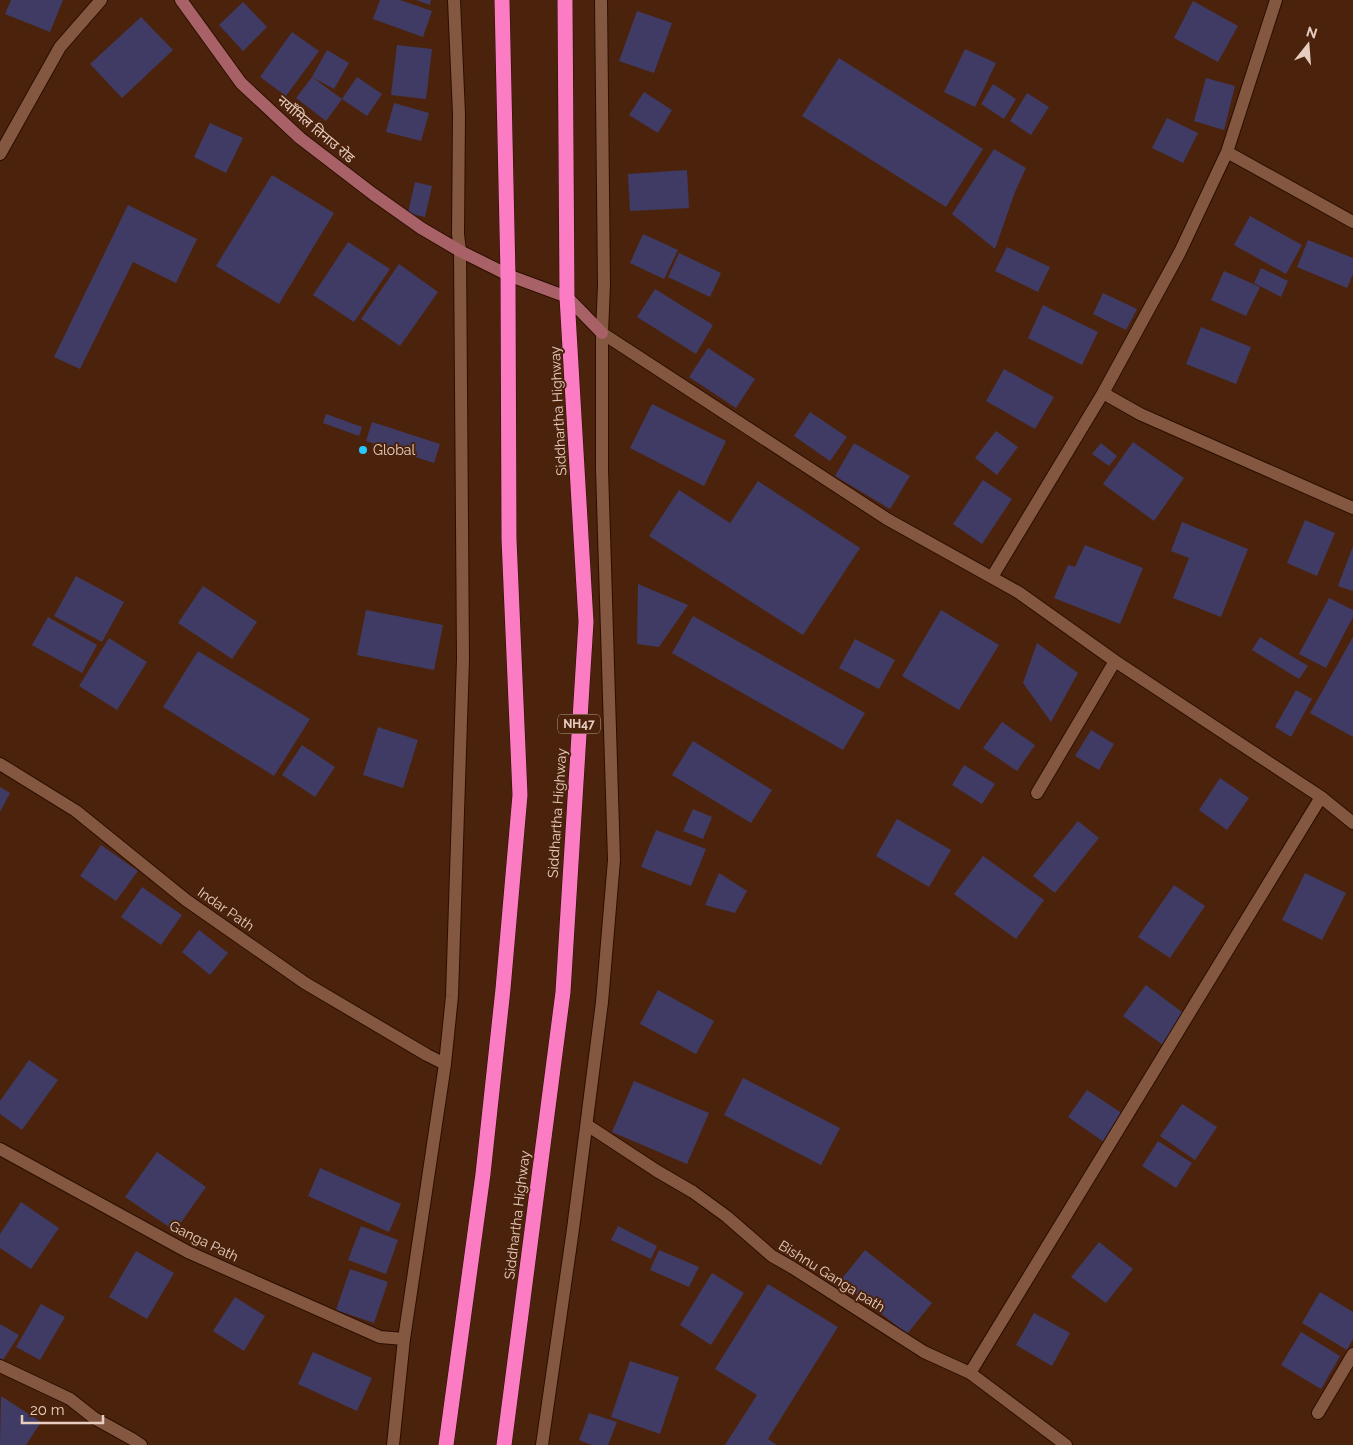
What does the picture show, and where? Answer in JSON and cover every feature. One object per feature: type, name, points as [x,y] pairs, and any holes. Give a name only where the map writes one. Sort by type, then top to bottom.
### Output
[{"type":"highway","points":[[446,1445],[483,1174],[503,989],[520,794],[509,538],[508,274],[502,0]]},
{"type":"highway","name":"Siddhartha Highway","points":[[504,1445],[562,992],[586,622],[567,297],[565,0]]},
{"type":"street","points":[[0,154],[60,47],[101,0]]},
{"type":"street","name":"नयाँमिल तिनाउ रोड","points":[[181,0],[241,83],[300,138],[413,222],[460,251],[508,274],[567,297]]},
{"type":"street","points":[[393,1445],[404,1339],[445,1064],[452,996],[464,659],[460,251],[458,234],[459,114],[454,0]]},
{"type":"street","points":[[542,1445],[587,1125],[602,1002],[614,860],[602,469],[604,285],[601,0]]},
{"type":"street","points":[[992,577],[1102,393],[1180,252],[1227,152],[1276,0]]},
{"type":"street","points":[[1227,152],[1353,222]]},
{"type":"street","points":[[567,297],[602,333],[887,519],[1018,592],[1115,661],[1320,797],[1353,823]]},
{"type":"street","points":[[1102,393],[1140,414],[1353,508]]},
{"type":"street","points":[[1037,793],[1115,661]]},
{"type":"street","name":"Indar Path","points":[[0,764],[76,812],[186,900],[305,983],[445,1064]]},
{"type":"street","points":[[970,1373],[1320,797]]},
{"type":"street","name":"Bishnu Ganga path","points":[[587,1125],[693,1192],[726,1216],[772,1256],[924,1352],[970,1373],[1066,1445]]},
{"type":"street","name":"Ganga Path","points":[[0,1149],[188,1252],[380,1337],[404,1339]]},
{"type":"street","points":[[1318,1414],[1353,1354]]},
{"type":"street","points":[[0,1366],[70,1399],[94,1418],[141,1445]]},
{"type":"building","points":[[11,0],[63,0],[50,32],[5,14]]},
{"type":"building","points":[[380,0],[400,0],[432,11],[423,37],[373,19]]},
{"type":"building","points":[[416,0],[431,0],[430,5]]},
{"type":"building","points":[[1193,1],[1238,26],[1218,62],[1174,38]]},
{"type":"building","points":[[243,2],[267,27],[243,51],[219,25]]},
{"type":"building","points":[[637,11],[672,23],[654,73],[619,61]]},
{"type":"building","points":[[141,17],[173,50],[122,98],[90,64]]},
{"type":"building","points":[[292,32],[319,51],[286,96],[260,77]]},
{"type":"building","points":[[397,45],[432,49],[426,99],[391,95]]},
{"type":"building","points":[[965,49],[996,63],[975,107],[944,92]]},
{"type":"building","points":[[327,50],[349,63],[334,89],[312,77]]},
{"type":"building","points":[[839,58],[983,149],[946,207],[802,116]]},
{"type":"building","points":[[312,77],[342,99],[326,121],[296,98]]},
{"type":"building","points":[[357,77],[382,94],[367,116],[342,99]]},
{"type":"building","points":[[1206,78],[1235,86],[1224,130],[1194,121]]},
{"type":"building","points":[[993,84],[1016,99],[1004,119],[981,104]]},
{"type":"building","points":[[644,92],[672,110],[658,133],[629,115]]},
{"type":"building","points":[[1027,93],[1049,107],[1031,135],[1010,121]]},
{"type":"building","points":[[394,103],[429,113],[421,141],[386,132]]},
{"type":"building","points":[[1167,118],[1198,133],[1183,163],[1152,148]]},
{"type":"building","points":[[210,123],[243,138],[226,173],[194,157]]},
{"type":"building","points":[[994,149],[1026,168],[1015,192],[995,249],[952,214]]},
{"type":"building","points":[[687,170],[689,208],[630,211],[628,174]]},
{"type":"building","points":[[272,175],[334,213],[279,304],[216,266]]},
{"type":"building","points":[[415,182],[432,186],[425,217],[408,213]]},
{"type":"building","points":[[128,205],[197,239],[176,283],[133,262],[80,369],[54,357]]},
{"type":"building","points":[[1250,216],[1302,245],[1286,274],[1234,245]]},
{"type":"building","points":[[643,234],[678,250],[664,279],[630,263]]},
{"type":"building","points":[[1308,240],[1353,258],[1353,274],[1347,288],[1297,267]]},
{"type":"building","points":[[348,242],[390,269],[354,322],[313,295]]},
{"type":"building","points":[[1007,247],[1050,267],[1038,292],[995,271]]},
{"type":"building","points":[[679,253],[721,273],[710,297],[668,277]]},
{"type":"building","points":[[399,264],[438,292],[400,346],[361,319]]},
{"type":"building","points":[[1261,268],[1288,281],[1281,297],[1254,283]]},
{"type":"building","points":[[1224,271],[1260,287],[1246,316],[1211,300]]},
{"type":"building","points":[[655,289],[713,325],[696,354],[637,317]]},
{"type":"building","points":[[1103,293],[1137,309],[1126,330],[1093,314]]},
{"type":"building","points":[[1043,305],[1098,332],[1082,365],[1028,338]]},
{"type":"building","points":[[1201,327],[1251,347],[1236,384],[1186,364]]},
{"type":"building","points":[[708,348],[755,379],[736,408],[689,377]]},
{"type":"building","points":[[1004,369],[1054,397],[1035,429],[986,401]]},
{"type":"building","points":[[652,404],[726,441],[704,486],[630,448]]},
{"type":"building","points":[[810,412],[847,437],[830,461],[794,436]]},
{"type":"building","points":[[326,414],[362,427],[359,436],[323,423]]},
{"type":"building","points":[[372,422],[440,444],[434,463],[366,441]]},
{"type":"building","points":[[996,431],[1018,447],[997,475],[975,458]]},
{"type":"building","points":[[1133,442],[1184,478],[1154,521],[1103,484]]},
{"type":"building","points":[[854,443],[910,476],[890,509],[835,476]]},
{"type":"building","points":[[1101,443],[1117,456],[1109,466],[1092,454]]},
{"type":"building","points":[[983,480],[1012,499],[982,544],[953,524]]},
{"type":"building","points":[[758,481],[860,548],[803,635],[649,536],[679,490],[730,523]]},
{"type":"building","points":[[1305,520],[1335,533],[1317,576],[1287,563]]},
{"type":"building","points":[[1182,522],[1248,549],[1221,617],[1173,598],[1189,558],[1171,551]]},
{"type":"building","points":[[1085,545],[1143,568],[1120,624],[1054,598],[1068,565],[1075,567]]},
{"type":"building","points":[[1353,546],[1353,591],[1338,586]]},
{"type":"building","points":[[76,576],[124,602],[102,642],[54,616]]},
{"type":"building","points":[[638,584],[688,605],[659,647],[637,644]]},
{"type":"building","points":[[203,586],[257,622],[232,659],[178,623]]},
{"type":"building","points":[[1329,598],[1353,610],[1353,617],[1326,668],[1299,654]]},
{"type":"building","points":[[366,610],[443,625],[434,670],[357,655]]},
{"type":"building","points":[[941,610],[999,645],[959,710],[902,676]]},
{"type":"building","points":[[693,616],[865,713],[843,750],[672,653]]},
{"type":"building","points":[[48,617],[97,645],[82,673],[32,645]]},
{"type":"building","points":[[1260,637],[1308,666],[1299,679],[1252,650]]},
{"type":"building","points":[[1353,637],[1353,737],[1310,713]]},
{"type":"building","points":[[109,638],[147,662],[117,710],[79,686]]},
{"type":"building","points":[[855,639],[895,660],[879,689],[839,668]]},
{"type":"building","points":[[1037,643],[1078,673],[1051,722],[1023,683]]},
{"type":"building","points":[[198,651],[310,719],[274,776],[163,707]]},
{"type":"building","points":[[1296,690],[1312,699],[1291,737],[1275,727]]},
{"type":"building","points":[[1002,722],[1035,745],[1017,771],[983,748]]},
{"type":"building","points":[[378,727],[418,740],[403,788],[363,775]]},
{"type":"building","points":[[1091,730],[1114,744],[1099,770],[1075,756]]},
{"type":"building","points":[[693,741],[772,790],[751,823],[672,775]]},
{"type":"building","points":[[302,745],[335,767],[315,797],[282,775]]},
{"type":"building","points":[[964,765],[995,784],[982,804],[952,785]]},
{"type":"building","points":[[1220,778],[1249,798],[1227,830],[1199,810]]},
{"type":"building","points":[[0,787],[10,793],[0,812]]},
{"type":"building","points":[[693,809],[712,817],[703,839],[683,831]]},
{"type":"building","points":[[897,819],[951,850],[929,887],[876,856]]},
{"type":"building","points":[[1078,821],[1099,838],[1055,893],[1033,876]]},
{"type":"building","points":[[656,830],[706,849],[691,886],[641,867]]},
{"type":"building","points":[[101,845],[138,871],[116,901],[80,876]]},
{"type":"building","points":[[983,856],[1044,900],[1016,939],[954,894]]},
{"type":"building","points":[[719,873],[747,891],[735,913],[705,905]]},
{"type":"building","points":[[1305,873],[1346,893],[1322,940],[1282,920]]},
{"type":"building","points":[[1174,885],[1205,906],[1170,958],[1138,937]]},
{"type":"building","points":[[142,887],[182,915],[161,945],[121,917]]},
{"type":"building","points":[[199,930],[228,953],[210,975],[182,952]]},
{"type":"building","points":[[1146,985],[1186,1015],[1163,1045],[1123,1016]]},
{"type":"building","points":[[658,990],[714,1021],[696,1054],[640,1024]]},
{"type":"building","points":[[29,1060],[58,1080],[22,1130],[0,1114],[0,1101]]},
{"type":"building","points":[[743,1078],[840,1128],[821,1165],[724,1115]]},
{"type":"building","points":[[634,1081],[709,1113],[687,1164],[612,1132]]},
{"type":"building","points":[[1087,1090],[1123,1114],[1104,1142],[1068,1117]]},
{"type":"building","points":[[1182,1104],[1217,1127],[1195,1160],[1160,1136]]},
{"type":"building","points":[[1158,1141],[1192,1163],[1176,1188],[1142,1166]]},
{"type":"building","points":[[157,1152],[206,1187],[175,1231],[125,1197]]},
{"type":"building","points":[[320,1168],[401,1204],[389,1232],[308,1196]]},
{"type":"building","points":[[21,1202],[59,1228],[31,1269],[0,1248],[0,1234]]},
{"type":"building","points":[[361,1226],[398,1240],[386,1274],[348,1260]]},
{"type":"building","points":[[618,1226],[657,1246],[651,1259],[611,1240]]},
{"type":"building","points":[[1099,1242],[1133,1269],[1106,1303],[1071,1277]]},
{"type":"building","points":[[659,1250],[699,1267],[689,1287],[650,1270]]},
{"type":"building","points":[[865,1250],[932,1303],[907,1334],[840,1281]]},
{"type":"building","points":[[136,1251],[174,1273],[147,1319],[109,1297]]},
{"type":"building","points":[[350,1269],[388,1282],[374,1323],[336,1310]]},
{"type":"building","points":[[712,1273],[744,1293],[711,1345],[680,1325]]},
{"type":"building","points":[[768,1284],[838,1327],[768,1439],[777,1445],[725,1445],[757,1395],[715,1369]]},
{"type":"building","points":[[1320,1292],[1353,1312],[1353,1339],[1347,1350],[1302,1323]]},
{"type":"building","points":[[235,1297],[265,1316],[244,1351],[213,1331]]},
{"type":"building","points":[[41,1304],[65,1317],[40,1360],[16,1347]]},
{"type":"building","points":[[1034,1313],[1070,1333],[1052,1366],[1016,1345]]},
{"type":"building","points":[[0,1324],[19,1335],[3,1360],[0,1358]]},
{"type":"building","points":[[1301,1332],[1340,1356],[1321,1389],[1281,1365]]},
{"type":"building","points":[[313,1352],[372,1378],[357,1411],[298,1384]]},
{"type":"building","points":[[630,1361],[679,1377],[660,1434],[611,1417]]},
{"type":"building","points":[[1,1396],[41,1422],[26,1445],[0,1445]]},
{"type":"building","points":[[589,1413],[617,1422],[608,1445],[592,1445],[579,1440]]},
{"type":"place","name":"Global","points":[[363,450]]}]
